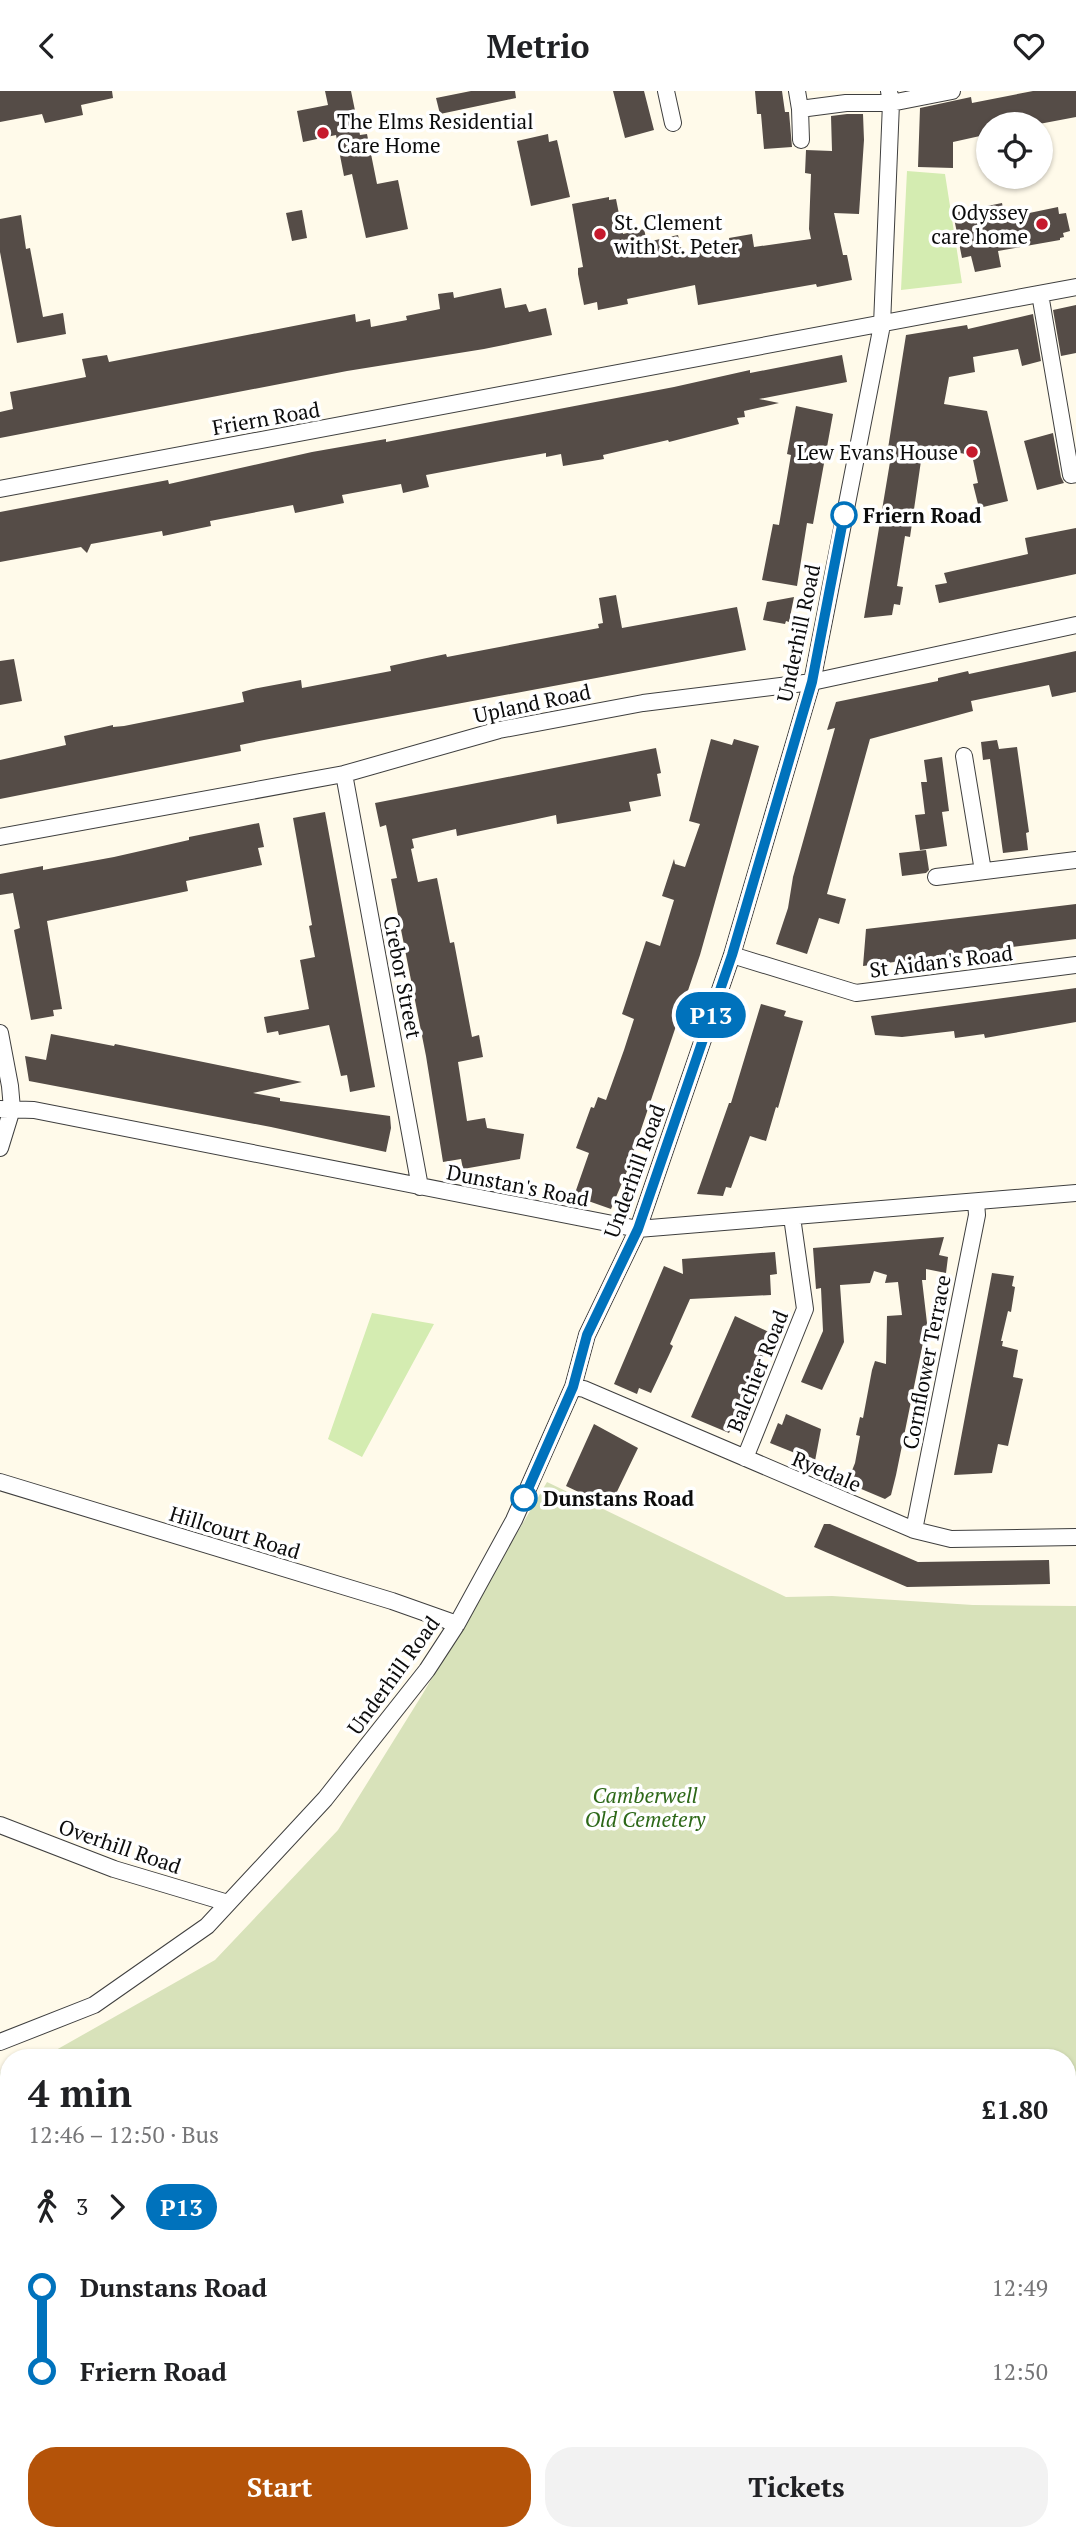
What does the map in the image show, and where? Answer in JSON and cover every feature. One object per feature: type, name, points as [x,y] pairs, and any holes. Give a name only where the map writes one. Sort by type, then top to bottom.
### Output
[{"type":"street","points":[[666,91],[673,123]]},
{"type":"street","points":[[797,91],[802,140]]},
{"type":"street","points":[[800,109],[952,91]]},
{"type":"street","name":"Underhill Road","points":[[0,2042],[94,2005],[207,1926],[326,1800],[427,1670],[457,1624],[514,1520],[573,1387],[587,1335],[638,1229],[732,955],[812,682],[882,325],[890,97]]},
{"type":"street","name":"Friern Road","points":[[0,489],[1076,287]]},
{"type":"street","points":[[1040,294],[1071,475],[1076,474]]},
{"type":"street","name":"Upland Road","points":[[0,837],[344,774],[499,730],[643,703],[812,682],[1076,625]]},
{"type":"street","points":[[964,757],[983,871]]},
{"type":"street","name":"Crebor Street","points":[[344,774],[420,1187]]},
{"type":"street","points":[[936,877],[1076,860]]},
{"type":"street","name":"St Aidan's Road","points":[[732,955],[856,993],[1076,965]]},
{"type":"street","points":[[0,1033],[10,1087],[0,1148]]},
{"type":"street","name":"Dunstan's Road","points":[[6,1109],[34,1110],[638,1229],[1076,1193]]},
{"type":"street","name":"Cornflower Terrace","points":[[914,1530],[977,1215],[976,1202]]},
{"type":"street","name":"Balchier Road","points":[[745,1458],[805,1308],[792,1217]]},
{"type":"street","name":"Ryedale","points":[[573,1387],[584,1389],[914,1530],[951,1539],[1076,1537]]},
{"type":"street","name":"Hillcourt Road","points":[[0,1482],[392,1601],[457,1624]]},
{"type":"street","name":"Overhill Road","points":[[0,1825],[114,1868],[228,1903]]},
{"type":"green space","points":[[907,171],[945,174],[962,283],[901,290]]},
{"type":"green space","points":[[372,1313],[434,1324],[362,1457],[328,1439]]},
{"type":"green space","name":"Camberwell Old Cemetery","points":[[547,1482],[786,1597],[832,1596],[973,1605],[1076,1606],[1076,2049],[58,2049],[215,1960],[338,1830],[422,1695]]},
{"type":"building","points":[[0,91],[112,91],[113,98],[81,105],[83,115],[45,123],[42,114],[0,122]]},
{"type":"building","points":[[325,91],[351,91],[360,135],[367,134],[377,184],[398,180],[408,229],[366,238],[352,174],[344,176],[336,135],[303,142],[297,111],[328,105]]},
{"type":"building","points":[[471,91],[515,91],[516,98],[440,114],[436,98]]},
{"type":"building","points":[[613,91],[644,91],[654,130],[625,138]]},
{"type":"building","points":[[755,91],[782,91],[785,112],[789,112],[792,147],[764,149],[761,114],[757,114]]},
{"type":"building","points":[[1033,91],[1076,91],[1076,117],[1053,121],[1053,112],[976,112],[976,137],[953,142],[953,168],[918,167],[920,108],[971,97],[972,103]]},
{"type":"building","points":[[863,114],[864,140],[859,214],[834,213],[843,255],[847,255],[852,280],[698,305],[695,285],[627,299],[628,304],[598,310],[597,302],[584,305],[578,274],[578,268],[583,267],[572,204],[609,197],[609,200],[616,199],[623,234],[644,229],[647,242],[678,235],[683,255],[730,246],[729,238],[752,234],[754,247],[811,239],[811,174],[805,173],[806,150],[832,151],[831,116]]},
{"type":"building","points":[[548,134],[549,142],[557,140],[570,197],[531,206],[517,141]]},
{"type":"building","points":[[1002,203],[1005,218],[1058,207],[1059,214],[1066,213],[1070,231],[1063,233],[1064,237],[1060,240],[998,251],[1001,267],[975,272],[971,256],[962,258],[953,213]]},
{"type":"building","points":[[302,210],[307,238],[292,241],[286,213]]},
{"type":"building","points":[[21,215],[26,249],[30,248],[43,317],[63,313],[66,334],[17,343],[0,252],[0,219]]},
{"type":"building","points":[[501,288],[505,308],[526,304],[529,312],[546,308],[552,335],[347,371],[0,438],[0,412],[13,409],[10,392],[86,377],[82,359],[107,355],[109,362],[355,314],[356,322],[370,319],[371,327],[407,320],[406,316],[440,309],[438,294],[453,292],[454,298]]},
{"type":"building","points":[[1076,305],[1076,353],[1061,356],[1053,310]]},
{"type":"building","name":"Lew Evans House","points":[[1033,314],[1041,361],[1022,366],[1018,349],[973,357],[975,372],[949,377],[944,404],[987,411],[1008,501],[979,508],[973,484],[978,483],[972,455],[923,447],[910,537],[905,536],[897,586],[903,587],[900,605],[894,604],[892,615],[864,618],[890,462],[886,461],[906,335],[967,325],[968,329]]},
{"type":"building","points":[[842,355],[847,382],[759,399],[779,403],[744,411],[745,417],[737,418],[739,424],[603,455],[604,459],[563,466],[561,454],[546,457],[546,453],[426,475],[429,487],[403,493],[401,484],[342,495],[344,503],[295,513],[293,505],[210,521],[211,526],[163,536],[162,531],[91,544],[87,553],[81,547],[0,562],[0,512],[168,480],[169,484],[312,452],[386,439],[386,442],[750,370],[750,373]]},
{"type":"building","points":[[796,406],[833,414],[813,524],[807,523],[797,586],[762,580],[773,524],[779,525],[791,455],[787,454]]},
{"type":"building","points":[[1053,433],[1064,483],[1037,490],[1024,441]]},
{"type":"building","points":[[1076,528],[1076,574],[939,603],[935,585],[947,583],[944,573],[1028,554],[1025,538]]},
{"type":"building","points":[[616,595],[622,628],[737,607],[746,650],[264,740],[240,745],[241,751],[0,799],[0,760],[66,745],[64,736],[244,702],[242,692],[253,689],[301,680],[302,688],[391,671],[390,666],[446,654],[447,657],[599,628],[598,624],[603,623],[599,598]]},
{"type":"building","points":[[794,597],[789,622],[786,621],[785,624],[763,620],[767,602]]},
{"type":"building","points":[[1076,651],[1076,692],[1052,697],[1049,685],[971,701],[973,711],[870,739],[827,894],[846,899],[839,924],[819,918],[807,954],[776,944],[835,728],[827,730],[836,702],[938,681],[938,678],[968,671],[969,674]]},
{"type":"building","points":[[14,659],[22,701],[0,705],[0,661]]},
{"type":"building","points":[[711,739],[732,745],[734,739],[759,746],[700,955],[627,1171],[611,1209],[574,1196],[589,1153],[576,1148],[591,1107],[594,1108],[598,1097],[606,1100],[624,1050],[634,1019],[622,1014],[646,941],[660,946],[674,900],[662,896],[674,859],[675,864],[685,867],[700,824],[689,821]]},
{"type":"building","points":[[997,740],[999,749],[1017,747],[1029,832],[1026,833],[1028,850],[1003,853],[990,759],[983,760],[981,742]]},
{"type":"building","points":[[656,748],[661,773],[657,774],[661,796],[629,802],[631,811],[557,824],[556,815],[457,836],[456,829],[412,839],[414,848],[411,849],[418,882],[437,878],[450,943],[454,942],[472,1037],[479,1035],[483,1057],[458,1062],[467,1121],[485,1118],[487,1128],[524,1134],[520,1159],[463,1169],[461,1159],[443,1162],[426,1056],[391,879],[397,878],[386,825],[380,827],[375,803]]},
{"type":"building","points":[[942,757],[949,811],[942,812],[947,846],[920,850],[915,815],[925,814],[921,782],[927,782],[924,760]]},
{"type":"building","points":[[325,812],[375,1087],[350,1092],[347,1075],[341,1076],[329,1025],[279,1035],[278,1031],[267,1033],[264,1017],[309,1009],[300,960],[315,957],[293,818]]},
{"type":"building","points":[[259,823],[264,847],[258,848],[262,865],[186,881],[188,891],[47,921],[62,1009],[53,1010],[54,1016],[31,1020],[14,930],[20,928],[13,893],[0,895],[0,874],[43,866],[43,870],[114,857],[189,840],[189,837]]},
{"type":"building","points":[[926,850],[929,870],[926,873],[902,876],[899,853]]},
{"type":"building","points":[[1076,904],[1076,939],[863,966],[866,929]]},
{"type":"building","points":[[1076,988],[1076,1022],[985,1038],[984,1034],[955,1038],[954,1031],[902,1037],[875,1035],[871,1016]]},
{"type":"building","points":[[761,1004],[786,1011],[784,1016],[803,1021],[778,1108],[776,1107],[766,1141],[750,1136],[731,1188],[726,1187],[723,1196],[697,1194],[731,1103]]},
{"type":"building","points":[[51,1034],[114,1046],[115,1044],[302,1082],[253,1093],[280,1098],[280,1101],[390,1116],[391,1128],[386,1152],[29,1081],[25,1056],[46,1060]]},
{"type":"building","points":[[944,1237],[939,1255],[948,1257],[946,1273],[926,1269],[926,1280],[922,1280],[927,1323],[896,1475],[891,1495],[885,1499],[847,1483],[855,1463],[860,1436],[856,1435],[860,1417],[863,1418],[872,1370],[875,1361],[886,1364],[887,1316],[902,1315],[898,1282],[885,1283],[887,1275],[874,1271],[870,1283],[840,1285],[844,1342],[822,1390],[801,1382],[823,1331],[821,1288],[816,1289],[813,1248]]},
{"type":"building","points":[[775,1252],[777,1274],[770,1275],[771,1295],[690,1299],[670,1344],[673,1346],[651,1393],[639,1388],[637,1394],[614,1384],[664,1266],[683,1274],[682,1259]]},
{"type":"building","points":[[992,1273],[1014,1276],[1011,1312],[1008,1311],[1001,1341],[1002,1346],[1018,1350],[1013,1377],[1023,1379],[1008,1446],[998,1444],[992,1473],[954,1475]]},
{"type":"building","points":[[735,1316],[773,1334],[729,1433],[691,1417]]},
{"type":"building","points":[[786,1414],[821,1429],[815,1461],[770,1443],[778,1423],[782,1425]]},
{"type":"building","points":[[594,1424],[638,1448],[612,1502],[592,1492],[589,1497],[566,1486]]},
{"type":"building","points":[[824,1524],[830,1524],[918,1562],[1049,1560],[1050,1584],[907,1587],[814,1547]]},
{"type":"bus line","name":"P13","points":[[524,1498],[573,1387],[587,1335],[638,1229],[732,955],[812,682],[844,515]]},
{"type":"place","name":"The Elms Residential Care Home","points":[[323,133]]},
{"type":"place","name":"Odyssey care home","points":[[1042,224]]},
{"type":"place","name":"St. Clement with St. Peter","points":[[600,234]]},
{"type":"place","name":"Lew Evans House","points":[[972,452]]},
{"type":"place","name":"Friern Road","points":[[844,515]]},
{"type":"place","name":"Dunstans Road","points":[[524,1498]]}]
